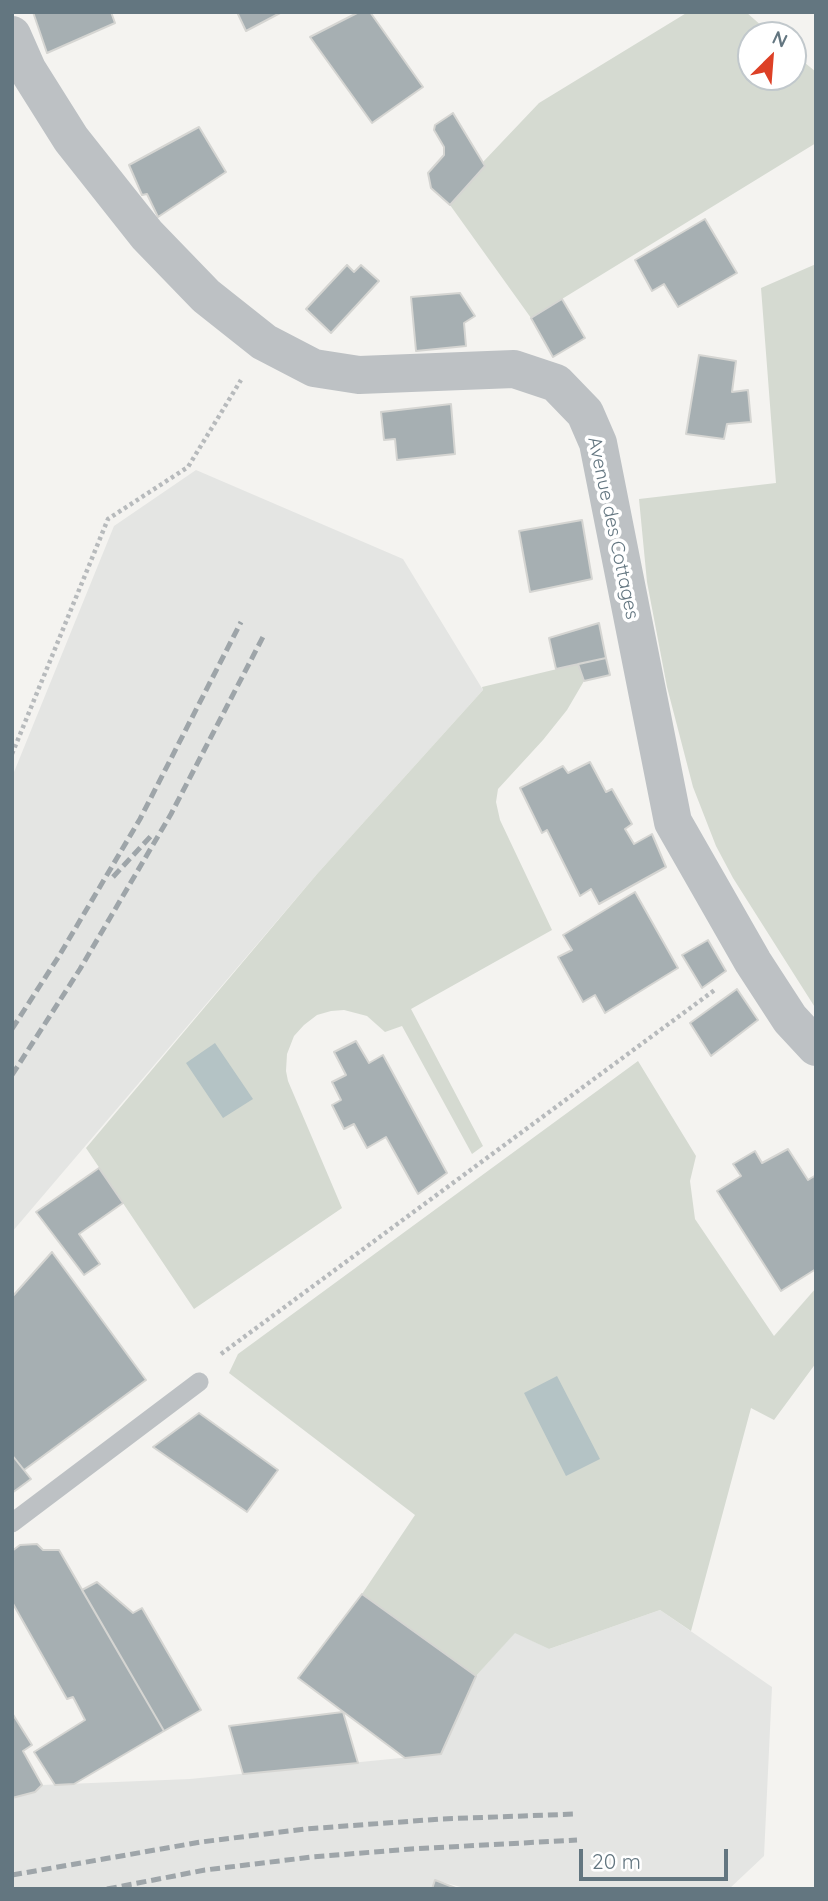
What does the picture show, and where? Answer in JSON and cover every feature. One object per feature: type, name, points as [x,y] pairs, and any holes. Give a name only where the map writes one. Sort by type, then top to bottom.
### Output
[{"type":"street","name":"Avenue des Cottages","points":[[12,35],[27,69],[71,139],[147,235],[206,296],[264,342],[314,368],[359,375],[514,369],[556,383],[584,413],[598,443],[673,822],[753,962],[790,1018],[816,1047]]},
{"type":"lane","points":[[12,1523],[200,1382]]},
{"type":"path","points":[[12,754],[108,519],[188,467],[264,342]]},
{"type":"path","points":[[224,1350],[753,962]]},
{"type":"shaded area","points":[[688,12],[746,12],[756,21],[737,21],[737,91],[807,91],[807,65],[816,72],[816,143],[531,318],[450,205],[485,166],[483,162],[539,103]]},
{"type":"shaded area","points":[[816,264],[816,1009],[733,878],[716,846],[693,787],[667,687],[647,582],[639,499],[776,483],[761,288]]},
{"type":"shaded area","points":[[196,470],[403,559],[483,690],[317,874],[12,1232],[12,777],[114,526]]},
{"type":"shaded area","points":[[578,664],[584,681],[567,710],[498,789],[496,802],[500,820],[552,930],[411,1009],[483,1146],[472,1154],[402,1026],[385,1032],[367,1016],[344,1010],[317,1015],[294,1036],[287,1054],[286,1071],[342,1208],[194,1309],[86,1148],[317,874],[483,690],[482,687]]},
{"type":"shaded area","points":[[215,1043],[253,1099],[223,1118],[186,1063]]},
{"type":"shaded area","points":[[638,1061],[696,1156],[690,1181],[695,1219],[774,1336],[816,1288],[816,1363],[774,1420],[751,1408],[691,1631],[660,1610],[549,1649],[515,1633],[476,1676],[362,1594],[415,1515],[229,1373],[238,1354]]},
{"type":"shaded area","points":[[557,1376],[600,1459],[566,1476],[524,1393]]},
{"type":"shaded area","points":[[660,1610],[772,1687],[764,1856],[729,1889],[468,1889],[435,1880],[432,1889],[12,1889],[12,1798],[35,1792],[42,1785],[190,1779],[441,1754],[476,1676],[515,1632],[549,1649]]},
{"type":"building","points":[[33,12],[111,12],[115,23],[47,53]]},
{"type":"building","points":[[237,12],[282,12],[246,31]]},
{"type":"building","points":[[359,12],[370,12],[423,87],[372,123],[310,37]]},
{"type":"building","points":[[453,113],[485,166],[450,205],[431,188],[428,173],[444,155],[444,147],[434,130],[435,125]]},
{"type":"building","points":[[199,127],[226,172],[158,217],[147,194],[142,195],[129,165]]},
{"type":"building","points":[[705,219],[737,273],[678,307],[664,284],[652,291],[635,260]]},
{"type":"building","points":[[347,265],[354,272],[361,265],[379,281],[331,333],[306,309]]},
{"type":"building","points":[[460,293],[475,316],[464,323],[466,346],[416,351],[411,297]]},
{"type":"building","points":[[562,299],[585,338],[553,357],[531,318]]},
{"type":"building","points":[[699,355],[736,361],[732,392],[748,390],[751,422],[727,424],[724,439],[686,434]]},
{"type":"building","points":[[451,404],[455,454],[397,460],[395,439],[384,440],[381,412]]},
{"type":"building","points":[[582,520],[592,579],[530,592],[519,531]]},
{"type":"building","points":[[599,623],[606,658],[556,669],[549,638]]},
{"type":"building","points":[[606,658],[610,675],[584,681],[578,664]]},
{"type":"building","points":[[590,762],[606,792],[612,789],[632,824],[625,829],[634,844],[652,834],[666,867],[599,904],[591,889],[580,896],[547,830],[542,833],[520,788],[563,766],[568,773]]},
{"type":"building","points":[[635,892],[678,968],[605,1013],[595,995],[583,1002],[558,957],[572,950],[563,935]]},
{"type":"building","points":[[708,940],[726,971],[702,988],[682,955]]},
{"type":"building","points":[[737,989],[758,1020],[711,1056],[690,1023]]},
{"type":"building","points":[[356,1041],[369,1063],[383,1055],[447,1173],[418,1194],[386,1137],[367,1148],[354,1124],[344,1129],[332,1105],[341,1100],[332,1082],[346,1075],[334,1052]]},
{"type":"building","points":[[788,1149],[808,1180],[816,1175],[816,1269],[781,1291],[717,1191],[741,1176],[733,1164],[755,1151],[762,1163]]},
{"type":"building","points":[[99,1168],[123,1203],[79,1234],[100,1264],[84,1275],[36,1212]]},
{"type":"building","points":[[52,1252],[146,1380],[24,1470],[12,1455],[12,1297]]},
{"type":"building","points":[[199,1413],[278,1470],[247,1512],[153,1447]]},
{"type":"building","points":[[12,1455],[31,1479],[12,1493]]},
{"type":"building","points":[[37,1544],[43,1550],[59,1550],[164,1731],[74,1784],[55,1785],[34,1752],[85,1720],[73,1697],[67,1699],[12,1602],[12,1551],[20,1545]]},
{"type":"building","points":[[97,1582],[133,1613],[142,1608],[201,1710],[164,1731],[82,1590]]},
{"type":"building","points":[[362,1594],[476,1676],[441,1754],[405,1758],[298,1678]]},
{"type":"building","points":[[343,1712],[358,1763],[243,1774],[229,1726]]},
{"type":"building","points":[[12,1713],[32,1745],[23,1751],[42,1785],[35,1792],[12,1798]]},
{"type":"building","points":[[435,1880],[458,1889],[432,1889]]},
{"type":"railway","points":[[12,1029],[59,956],[140,819],[241,622]]},
{"type":"railway","points":[[12,1075],[80,969],[171,814],[265,633]]},
{"type":"railway","points":[[113,877],[151,836]]},
{"type":"railway","points":[[12,1875],[201,1842],[305,1829],[441,1819],[575,1814]]},
{"type":"railway","points":[[107,1889],[205,1870],[312,1857],[577,1840]]}]
